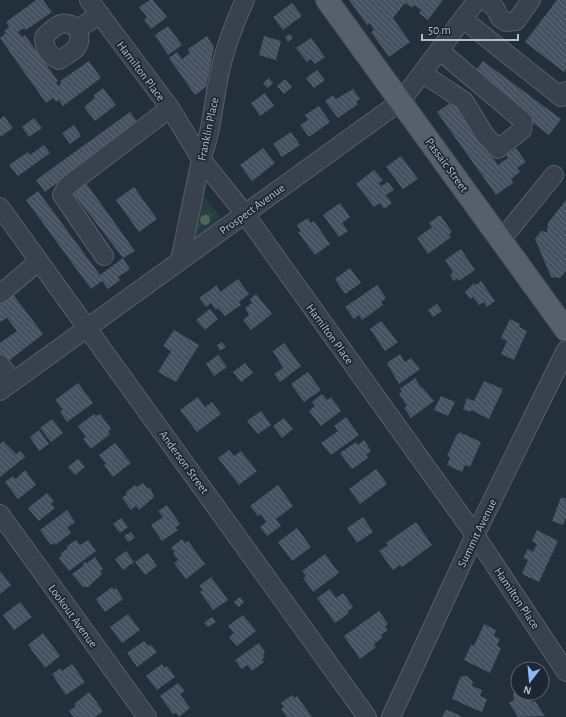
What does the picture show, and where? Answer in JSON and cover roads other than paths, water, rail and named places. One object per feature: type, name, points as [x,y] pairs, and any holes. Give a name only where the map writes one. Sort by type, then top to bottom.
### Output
[{"type":"main road","name":"Passaic Street","points":[[327,0],[566,330]]},
{"type":"street","name":"Hamilton Place","points":[[89,0],[170,108],[201,160],[245,214],[475,535],[566,672]]},
{"type":"street","name":"Franklin Place","points":[[180,261],[201,160],[206,147],[218,80],[226,49],[245,0]]},
{"type":"street","points":[[472,5],[495,8],[500,18],[506,22],[516,21],[531,0]]},
{"type":"street","points":[[472,5],[561,97],[566,91]]},
{"type":"street","name":"Prospect Avenue","points":[[6,387],[400,101],[440,50],[472,5]]},
{"type":"street","points":[[78,28],[100,14]]},
{"type":"street","points":[[422,73],[464,102],[485,135],[498,149],[522,130],[523,122],[440,50]]},
{"type":"street","points":[[104,256],[62,195],[67,186],[170,108]]},
{"type":"street","points":[[501,240],[554,175]]},
{"type":"street","name":"Anderson Street","points":[[0,207],[367,717]]},
{"type":"street","points":[[0,294],[39,261]]},
{"type":"street","name":"Summit Avenue","points":[[391,717],[475,535],[566,350]]},
{"type":"street","points":[[0,364],[6,387]]},
{"type":"street","name":"Lookout Avenue","points":[[0,514],[147,717]]}]
